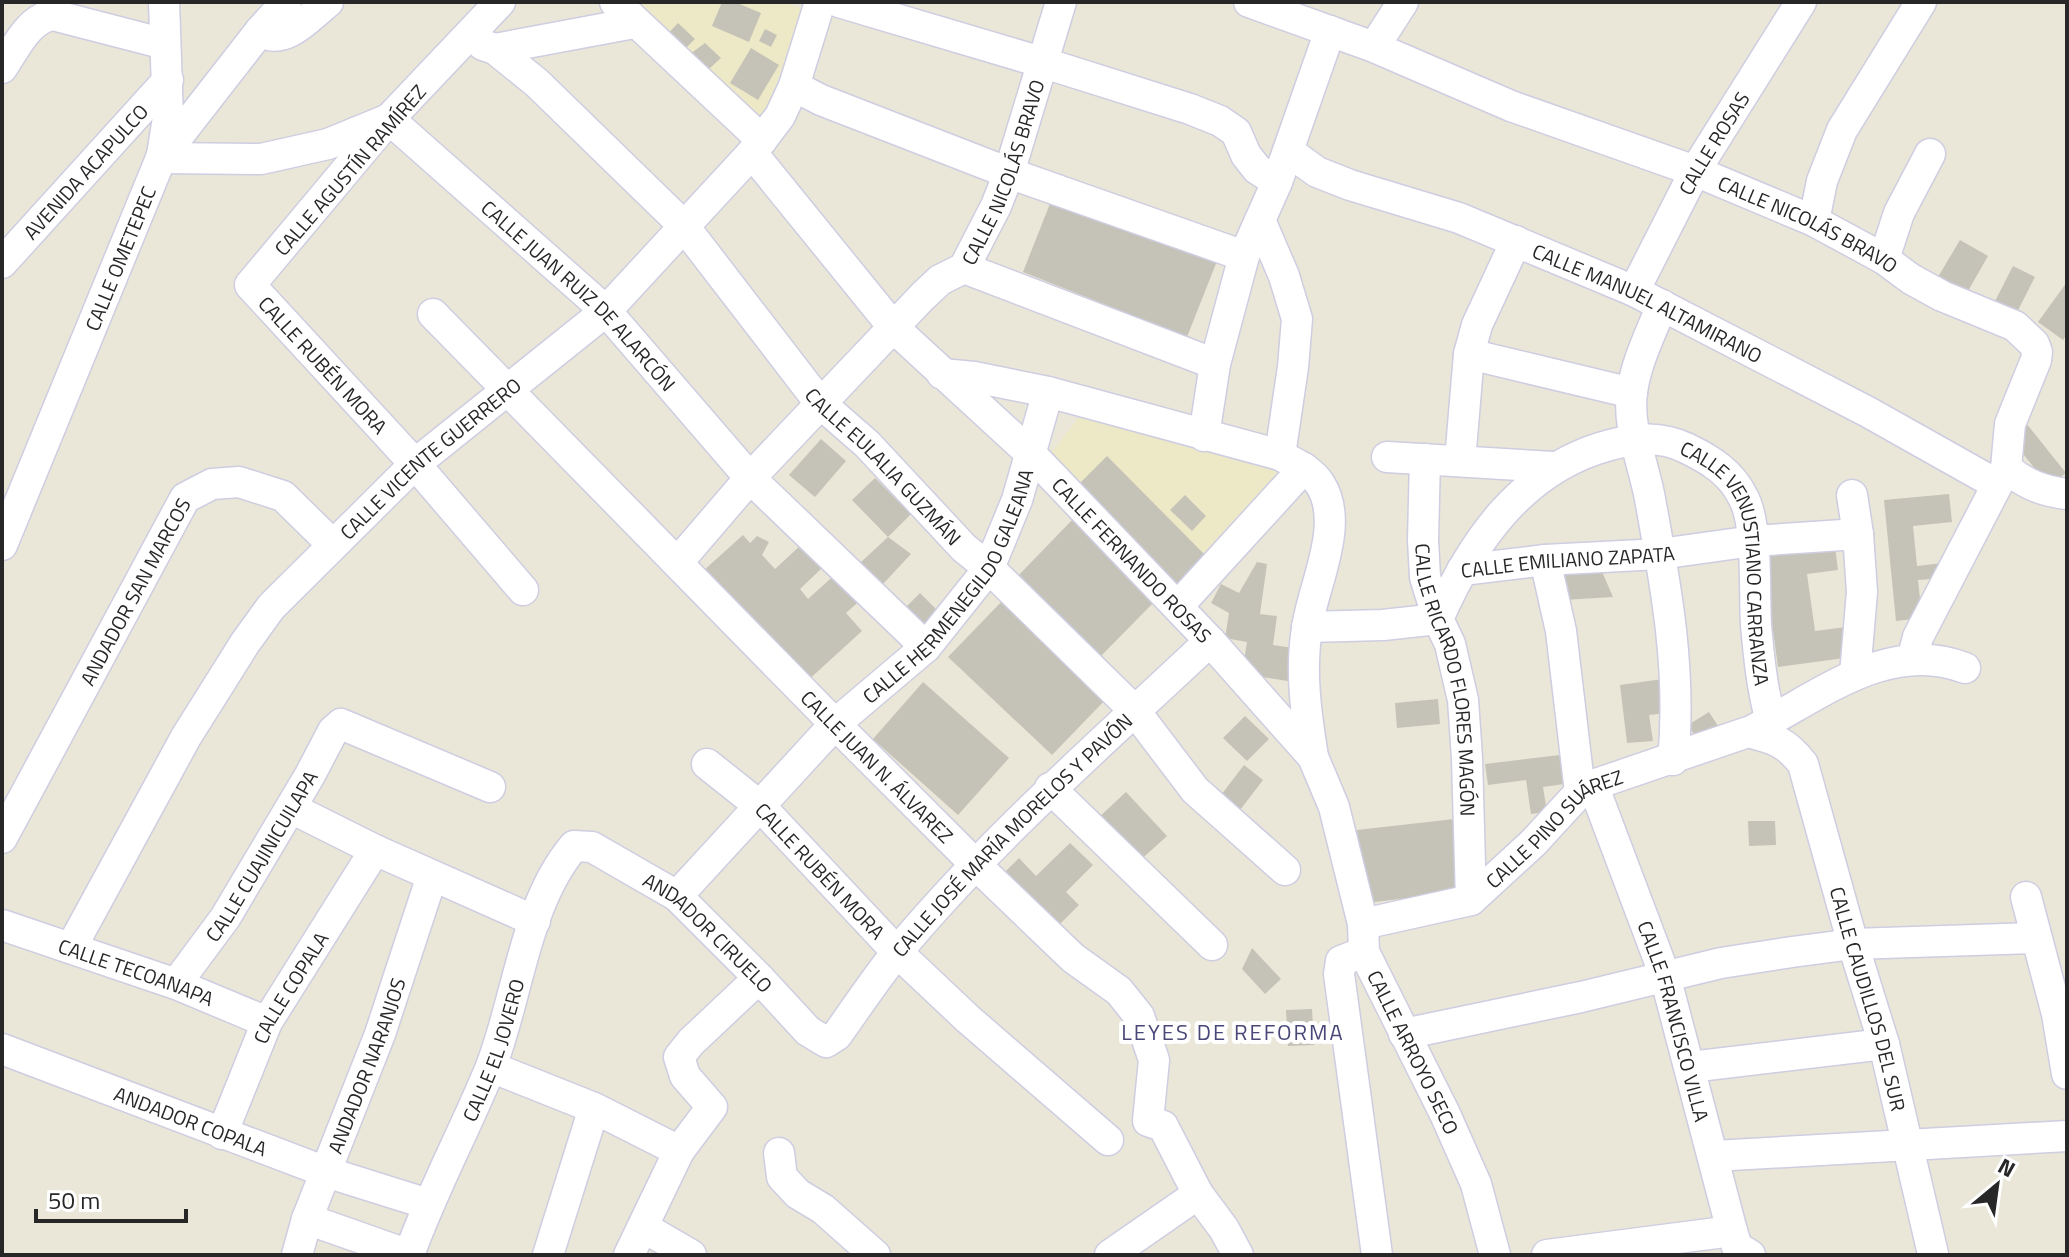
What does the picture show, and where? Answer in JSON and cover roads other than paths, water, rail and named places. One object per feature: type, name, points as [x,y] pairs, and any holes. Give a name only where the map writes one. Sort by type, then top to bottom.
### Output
[{"type":"street","points":[[164,2],[168,118],[161,158],[261,159],[328,144],[389,119]]},
{"type":"street","name":"CALLE OMETEPEC","points":[[2,545],[161,158],[286,2]]},
{"type":"street","points":[[260,31],[269,37],[279,37],[294,30],[328,2]]},
{"type":"street","name":"CALLE AGUSTÍN RAMÍREZ","points":[[250,285],[389,119],[500,2]]},
{"type":"street","name":"CALLE VICENTE GUERRERO","points":[[71,948],[186,737],[271,607],[415,464],[606,311],[757,146],[780,116],[794,86],[820,2]]},
{"type":"street","points":[[839,2],[1041,62],[1220,121],[1236,132],[1246,155],[1257,169],[1277,182]]},
{"type":"street","name":"CALLE NICOLÁS BRAVO","points":[[678,562],[820,403],[940,280],[964,268],[1009,173],[1061,2]]},
{"type":"street","name":"CALLE NICOLÁS BRAVO","points":[[1249,2],[1287,8],[1330,31],[1511,106],[1695,171],[1814,221],[1884,259],[1942,296],[2015,326],[2034,344],[2036,360],[2010,424],[2001,476],[1918,637],[1912,660]]},
{"type":"street","points":[[1374,47],[1403,2]]},
{"type":"street","name":"CALLE ROSAS","points":[[1634,291],[1695,171],[1801,2]]},
{"type":"street","points":[[1814,221],[1822,181],[1842,130],[1921,2]]},
{"type":"street","points":[[466,41],[495,49],[624,12]]},
{"type":"street","name":"CALLE FERNANDO ROSAS","points":[[624,12],[757,146],[894,328],[1031,454],[1178,606],[1280,718]]},
{"type":"street","points":[[2,68],[28,30],[42,16],[53,15],[165,44]]},
{"type":"street","points":[[1204,436],[1215,364],[1244,256],[1277,182],[1330,31]]},
{"type":"street","name":"CALLE EULALIA GUZMÁN","points":[[495,49],[537,83],[683,225],[820,403],[867,444],[964,548],[989,568],[1135,711],[1195,790],[1285,870]]},
{"type":"street","name":"AVENIDA ACAPULCO","points":[[2,263],[168,80]]},
{"type":"street","points":[[794,86],[821,100],[1009,173],[1244,256]]},
{"type":"street","name":"CALLE JUAN RUIZ DE ALARCÓN","points":[[389,119],[606,311],[750,478],[926,647]]},
{"type":"street","name":"CALLE MANUEL ALTAMIRANO","points":[[1288,151],[1317,172],[1459,218],[1634,291],[1868,412],[2001,476],[2044,491],[2067,494]]},
{"type":"street","points":[[1884,259],[1899,213],[1930,154]]},
{"type":"street","points":[[1178,606],[1292,462],[1297,319],[1284,276],[1260,220]]},
{"type":"street","points":[[1460,461],[1469,354],[1477,325],[1516,241]]},
{"type":"street","points":[[964,268],[1215,364]]},
{"type":"street","name":"CALLE RUBÉN MORA","points":[[250,285],[415,464],[523,590]]},
{"type":"street","points":[[1662,305],[1638,364],[1631,416],[1672,628],[1676,688],[1673,760]]},
{"type":"street","name":"CALLE JUAN N. ÁLVAREZ","points":[[433,314],[976,865],[1073,958],[1119,991],[1139,1016],[1154,1060],[1148,1121],[1163,1126],[1198,1194],[1224,1229],[1238,1255]]},
{"type":"street","points":[[1469,354],[1632,393]]},
{"type":"street","points":[[942,374],[1048,392],[1292,462]]},
{"type":"street","name":"CALLE HERMENEGILDO GALEANA","points":[[677,896],[835,724],[926,647],[989,568],[1017,500],[1048,392]]},
{"type":"street","name":"CALLE VENUSTIANO CARRANZA","points":[[1462,570],[1524,490],[1553,467],[1591,450],[1636,438],[1678,444],[1713,461],[1746,501],[1753,541],[1763,691],[1759,727]]},
{"type":"street","points":[[1387,457],[1553,467]]},
{"type":"street","name":"CALLE RICARDO FLORES MAGÓN","points":[[1425,459],[1425,577],[1438,619],[1450,644],[1463,700],[1471,900]]},
{"type":"street","name":"CALLE ARROYO SECO","points":[[1292,462],[1319,481],[1327,498],[1329,535],[1307,627],[1303,691],[1313,757],[1334,807],[1364,938],[1404,1034],[1476,1184],[1495,1255]]},
{"type":"street","name":"ANDADOR SAN MARCOS","points":[[2,838],[185,498],[212,484],[239,482],[283,496],[333,545]]},
{"type":"street","points":[[1852,495],[1862,592],[1855,674]]},
{"type":"street","name":"CALLE EMILIANO ZAPATA","points":[[1438,619],[1462,570],[1545,560],[1660,554],[1753,541],[1858,534]]},
{"type":"street","name":"CALLE FRANCISCO VILLA","points":[[1545,560],[1561,631],[1586,788],[1665,976],[1741,1243]]},
{"type":"street","points":[[1307,627],[1383,625],[1438,619]]},
{"type":"street","name":"CALLE JOSÉ MARÍA MORELOS Y PAVÓN","points":[[826,1042],[837,1035],[897,952],[976,865],[1050,788],[1210,641]]},
{"type":"street","name":"CALLE PINO SUÁREZ","points":[[1364,938],[1471,900],[1533,843],[1586,788],[1673,760],[1759,727],[1855,674],[1912,660],[1946,661],[1965,668]]},
{"type":"street","name":"CALLE ARROYO SECO","points":[[1280,718],[1313,757]]},
{"type":"street","name":"CALLE CUAJINICUILAPA","points":[[176,984],[225,918],[333,731],[341,724],[490,787]]},
{"type":"street","name":"CALLE CAUDILLOS DEL SUR","points":[[1759,727],[1791,748],[1803,764],[1884,1044],[1932,1255]]},
{"type":"street","name":"CALLE RUBÉN MORA","points":[[707,764],[761,807],[897,952],[968,1019],[1108,1140]]},
{"type":"street","points":[[1050,788],[1212,945]]},
{"type":"street","points":[[291,808],[375,850],[535,921]]},
{"type":"street","name":"ANDADOR CIRUELO","points":[[574,846],[592,847],[677,896],[808,1031],[826,1042]]},
{"type":"street","name":"CALLE EL JOVERO","points":[[409,1255],[428,1204],[491,1067],[535,921],[560,862],[574,846]]},
{"type":"street","name":"CALLE COPALA","points":[[222,1134],[267,1022],[375,850]]},
{"type":"street","name":"ANDADOR NARANJOS","points":[[297,1255],[307,1219],[380,1034],[432,876]]},
{"type":"street","points":[[2026,897],[2036,938],[2057,972],[2067,1074]]},
{"type":"street","name":"CALLE TECOANAPA","points":[[2,925],[176,984],[267,1022]]},
{"type":"street","points":[[1364,938],[1341,961],[1339,974],[1372,1254]]},
{"type":"street","points":[[1404,1034],[1581,997],[1721,963],[1853,944],[2036,938]]},
{"type":"street","points":[[629,1255],[679,1151],[712,1107],[685,1076],[679,1057],[759,978]]},
{"type":"street","points":[[1690,1067],[1884,1044]]},
{"type":"street","name":"ANDADOR COPALA","points":[[2,1049],[326,1172],[428,1204]]},
{"type":"street","points":[[491,1067],[594,1108],[679,1151]]},
{"type":"street","points":[[548,1255],[594,1108]]},
{"type":"street","points":[[1714,1156],[2067,1136]]},
{"type":"street","points":[[779,1153],[782,1177],[798,1194],[823,1209],[875,1255]]},
{"type":"street","points":[[1110,1255],[1198,1194]]},
{"type":"street","points":[[307,1219],[409,1255]]},
{"type":"street","points":[[643,1227],[691,1255]]},
{"type":"street","points":[[1547,1255],[1741,1243]]},
{"type":"district","name":"LEYES DE REFORMA","points":[[1233,1032]]}]
